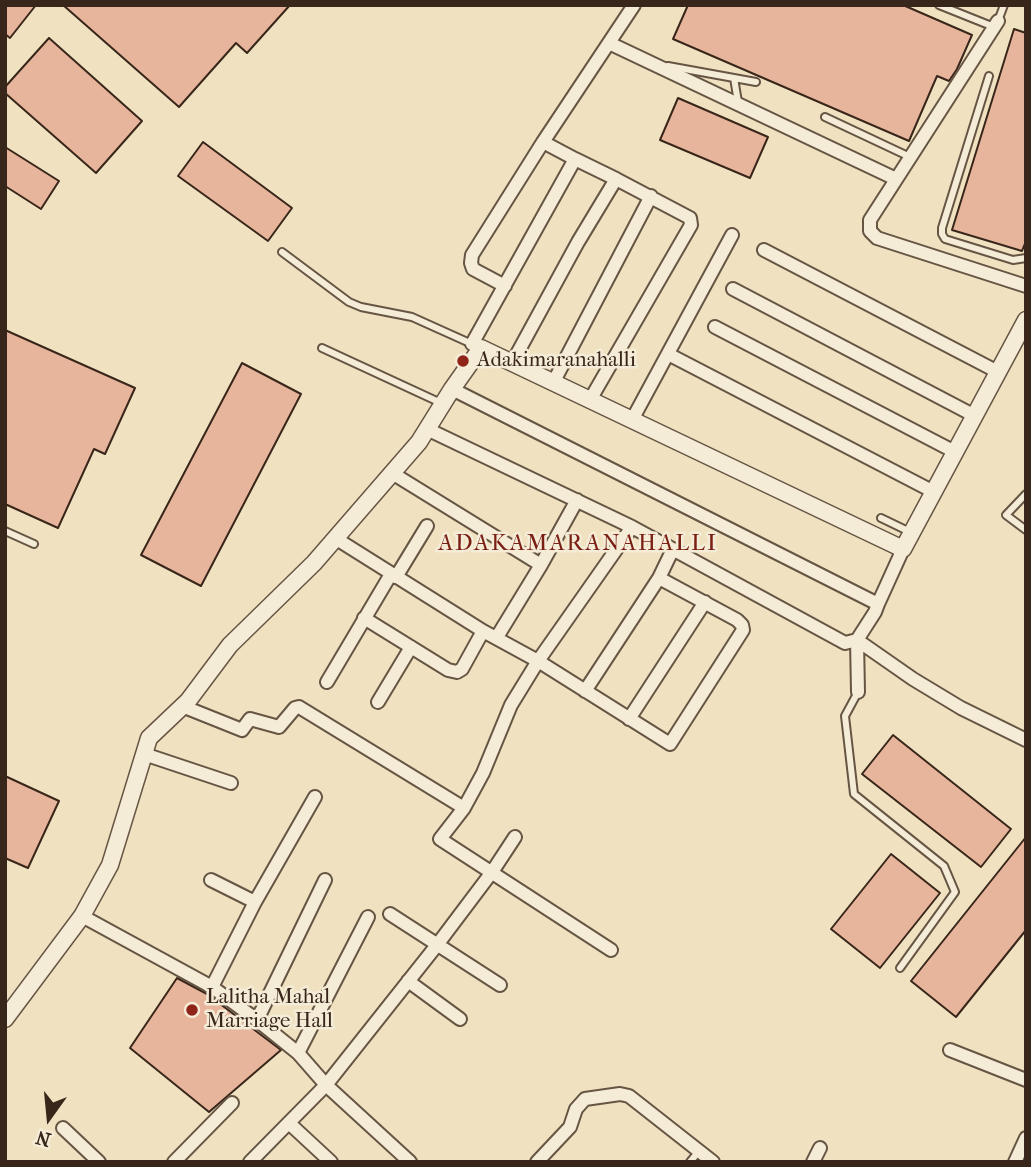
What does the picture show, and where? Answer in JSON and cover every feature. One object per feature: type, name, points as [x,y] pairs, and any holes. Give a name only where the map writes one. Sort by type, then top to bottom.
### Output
[{"type":"street","points":[[505,286],[474,269],[471,263],[472,255],[634,5]]},
{"type":"street","points":[[996,24],[870,220],[870,231],[877,238],[1026,286]]},
{"type":"street","points":[[609,43],[896,179]]},
{"type":"street","points":[[543,142],[690,218],[691,225],[590,400]]},
{"type":"street","points":[[5,1018],[82,916],[110,865],[149,738],[182,706],[230,645],[314,563],[419,442],[477,346],[505,286],[575,159]]},
{"type":"street","points":[[512,363],[616,179]]},
{"type":"street","points":[[553,383],[651,196]]},
{"type":"street","points":[[632,420],[732,235]]},
{"type":"street","points":[[764,250],[998,372]]},
{"type":"street","points":[[733,289],[975,416]]},
{"type":"street","points":[[858,692],[857,640],[875,612],[903,549],[1026,320]]},
{"type":"street","points":[[715,327],[955,452]]},
{"type":"street","points":[[477,346],[903,549]]},
{"type":"street","points":[[667,354],[934,492]]},
{"type":"street","points":[[448,397],[877,604]]},
{"type":"street","points":[[427,429],[632,527],[845,643],[857,640],[961,708],[1026,740]]},
{"type":"street","points":[[392,473],[541,565]]},
{"type":"street","points":[[497,637],[577,500]]},
{"type":"street","points":[[327,682],[365,618],[427,526]]},
{"type":"street","points":[[611,950],[440,839],[464,807],[483,773],[511,705],[632,527]]},
{"type":"street","points":[[335,538],[670,744],[743,631],[737,620],[659,578]]},
{"type":"street","points":[[585,691],[659,578],[673,549]]},
{"type":"street","points":[[629,719],[705,602]]},
{"type":"street","points":[[365,618],[448,670],[457,672],[463,669],[483,631]]},
{"type":"street","points":[[378,702],[411,647]]},
{"type":"street","points":[[182,706],[242,730],[250,719],[279,727],[295,708],[299,707],[464,807]]},
{"type":"street","points":[[144,754],[231,783]]},
{"type":"street","points":[[212,987],[255,902],[315,797]]},
{"type":"street","points":[[251,1162],[327,1085],[437,945],[515,837]]},
{"type":"street","points":[[211,880],[255,902]]},
{"type":"street","points":[[257,1020],[325,880]]},
{"type":"street","points":[[390,914],[500,985]]},
{"type":"street","points":[[82,916],[212,987],[257,1020],[298,1053],[327,1085],[410,1162]]},
{"type":"street","points":[[298,1053],[368,917]]},
{"type":"street","points":[[408,981],[460,1019]]},
{"type":"street","points":[[950,1050],[1026,1080]]},
{"type":"street","points":[[537,1162],[570,1127],[576,1109],[585,1099],[620,1094],[629,1096],[713,1162]]},
{"type":"street","points":[[174,1162],[232,1103]]},
{"type":"street","points":[[289,1124],[331,1162]]},
{"type":"street","points":[[63,1128],[99,1162]]},
{"type":"street","points":[[1016,1162],[1026,1138]]},
{"type":"street","points":[[813,1162],[820,1148]]},
{"type":"lane","points":[[939,5],[996,24],[1004,5]]},
{"type":"lane","points":[[654,64],[756,82]]},
{"type":"lane","points":[[989,76],[942,234],[945,239],[1013,260],[1026,258]]},
{"type":"lane","points":[[734,78],[739,104]]},
{"type":"lane","points":[[825,117],[910,157]]},
{"type":"lane","points":[[282,251],[349,302],[412,317],[477,346]]},
{"type":"lane","points":[[322,348],[448,397]]},
{"type":"lane","points":[[1026,494],[1006,515],[1026,530]]},
{"type":"lane","points":[[881,518],[912,533]]},
{"type":"lane","points":[[5,530],[34,544]]},
{"type":"lane","points":[[858,692],[845,716],[854,794],[944,866],[955,892],[900,968]]},
{"type":"lane","points":[[690,1162],[699,1151]]},
{"type":"building","points":[[5,5],[36,5],[10,38],[5,34]]},
{"type":"building","points":[[63,5],[290,5],[247,53],[236,43],[179,107]]},
{"type":"building","points":[[688,5],[903,5],[972,35],[949,81],[937,76],[909,141],[673,39]]},
{"type":"building","points":[[1014,29],[1026,33],[1026,241],[1022,251],[952,230]]},
{"type":"building","points":[[49,38],[142,121],[96,173],[5,93],[5,87]]},
{"type":"building","points":[[678,98],[768,137],[750,178],[660,140]]},
{"type":"building","points":[[203,142],[292,208],[268,241],[178,176]]},
{"type":"building","points":[[5,147],[59,181],[41,209],[5,186]]},
{"type":"building","points":[[5,330],[135,388],[105,454],[94,449],[58,528],[5,504]]},
{"type":"building","points":[[242,363],[301,394],[201,586],[141,555]]},
{"type":"building","points":[[893,735],[1011,829],[981,867],[862,774]]},
{"type":"building","points":[[5,776],[59,801],[28,868],[5,858]]},
{"type":"building","points":[[1026,837],[1026,930],[956,1017],[911,981]]},
{"type":"building","points":[[891,854],[940,893],[880,968],[831,929]]},
{"type":"building","name":"Lalitha Mahal Marriage Hall","points":[[177,978],[207,994],[281,1050],[209,1112],[130,1048]]},
{"type":"place","name":"Adakimaranahalli","points":[[463,361]]},
{"type":"place","name":"Lalitha Mahal Marriage Hall","points":[[192,1010]]},
{"type":"district","name":"ADAKAMARANAHALLI","points":[[578,544]]}]
